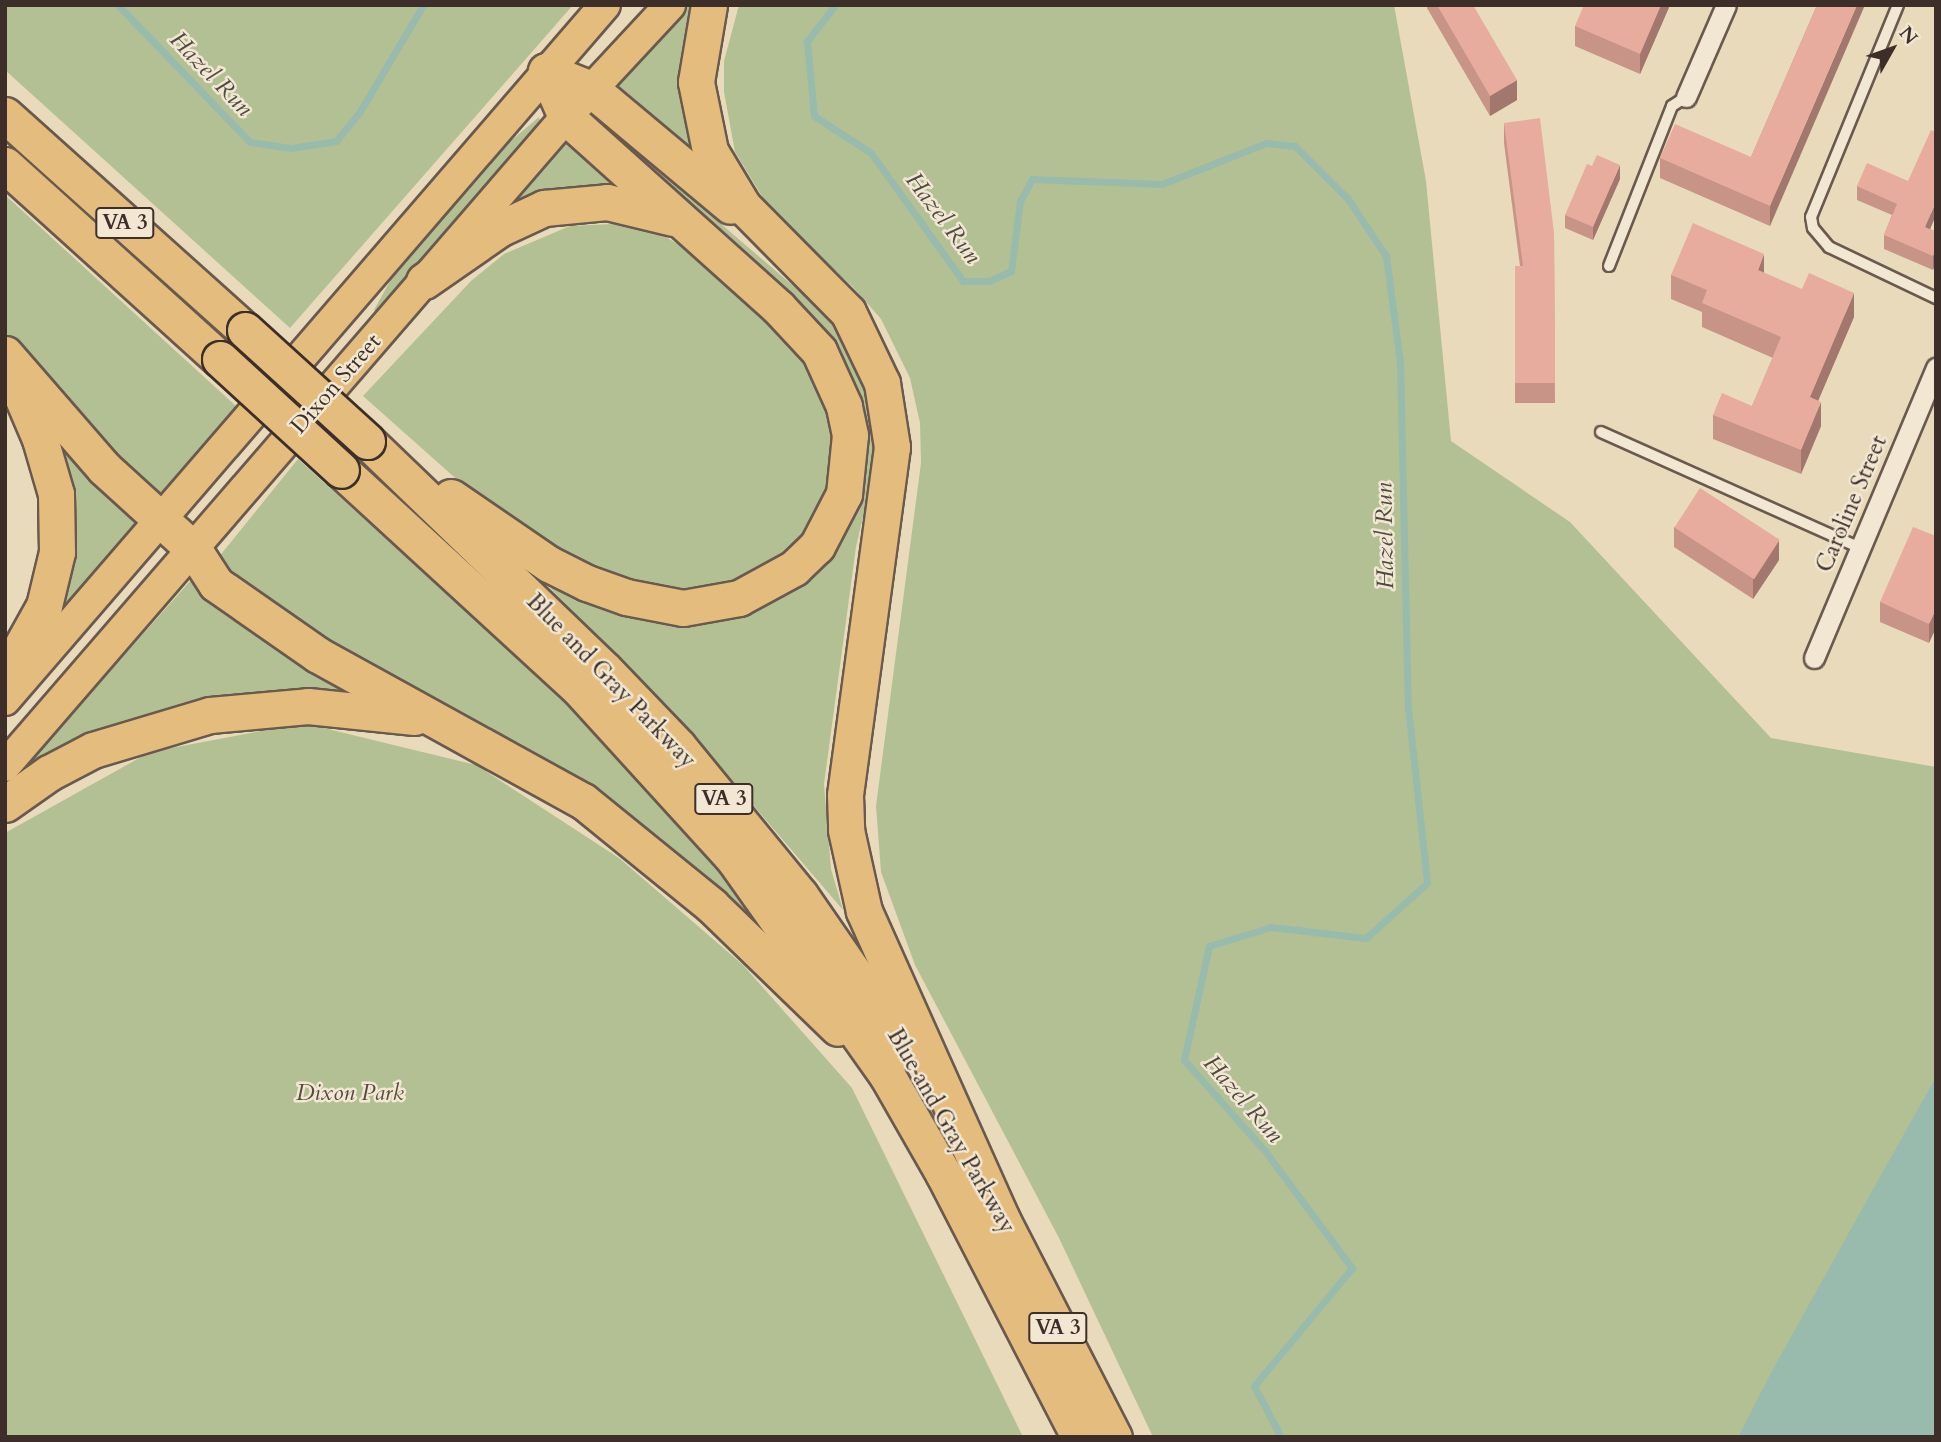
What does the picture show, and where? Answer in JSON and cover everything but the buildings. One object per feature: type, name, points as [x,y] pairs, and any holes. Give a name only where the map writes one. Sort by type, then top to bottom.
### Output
[{"type":"highway","points":[[709,5],[697,61],[700,121],[724,180],[778,242],[848,312],[870,349],[882,383],[892,447],[845,795],[846,830],[864,911],[1002,1219]]},
{"type":"highway","points":[[546,71],[591,89],[778,242]]},
{"type":"highway","points":[[367,441],[549,564],[626,597],[683,608],[708,606],[768,585],[794,568],[817,546],[844,494],[850,435],[844,406],[819,351],[797,325],[566,117],[546,71]]},
{"type":"highway","name":"Blue and Gray Parkway","points":[[5,115],[367,441],[604,669],[734,811],[863,981],[920,1070],[1002,1219],[1114,1437]]},
{"type":"highway","name":"Blue and Gray Parkway","points":[[5,165],[580,690],[677,791],[786,927],[888,1077],[943,1173],[1079,1437]]},
{"type":"highway","points":[[424,281],[499,229],[544,208],[607,202],[683,221]]},
{"type":"highway","points":[[5,354],[104,468],[194,550],[216,584],[277,630],[552,782],[654,856],[712,906],[888,1077]]},
{"type":"highway","points":[[5,363],[40,439],[58,516],[57,552],[45,602],[5,676]]},
{"type":"highway","points":[[5,804],[49,773],[93,750],[210,715],[308,706],[362,709],[449,725]]},
{"type":"main road","name":"Dixon Street","points":[[5,700],[605,5]]},
{"type":"main road","name":"Dixon Street","points":[[5,766],[566,117],[670,5]]},
{"type":"street","points":[[1686,97],[1726,5]]},
{"type":"street","name":"Caroline Street","points":[[1814,658],[1936,369]]},
{"type":"lane","points":[[1898,5],[1811,217],[1813,228],[1829,247],[1936,298]]},
{"type":"lane","points":[[1609,265],[1672,106],[1686,97]]},
{"type":"lane","points":[[1601,432],[1860,548]]},
{"type":"green space","points":[[5,5],[573,5],[290,328],[5,70]]},
{"type":"green space","points":[[682,5],[697,5],[703,166],[611,86]]},
{"type":"green space","points":[[739,5],[1394,5],[1426,181],[1451,441],[1570,522],[1771,738],[1936,767],[1936,1076],[1738,1437],[1153,1437],[1059,1238],[915,965],[881,872],[876,806],[921,463],[920,423],[910,378],[881,319],[853,287],[772,213],[735,152],[724,92],[724,61]]},
{"type":"green space","points":[[594,115],[826,314],[840,332],[868,393],[874,468],[856,547],[824,784],[831,869],[843,910],[687,728],[551,589],[558,579],[607,603],[801,575],[858,414],[589,116]]},
{"type":"green space","points":[[539,117],[541,124],[379,314],[374,310],[399,265],[486,162]]},
{"type":"green space","points":[[565,140],[623,187],[503,212]]},
{"type":"green space","points":[[5,195],[237,407],[158,500],[151,498],[5,337]]},
{"type":"green space","points":[[613,224],[656,231],[694,254],[801,348],[830,410],[835,444],[823,512],[788,564],[694,597],[610,576],[515,522],[453,476],[363,396],[471,281],[504,254],[570,226]]},
{"type":"green space","points":[[64,444],[140,523],[53,624],[69,479]]},
{"type":"green space","points":[[298,459],[568,704],[700,845],[760,920],[752,927],[677,854],[568,772],[329,647],[219,569],[218,558]]},
{"type":"green space","points":[[192,579],[384,700],[221,699],[172,708],[108,727],[12,781]]},
{"type":"green space","name":"Dixon Park","points":[[303,723],[476,765],[619,858],[743,965],[852,1088],[1023,1437],[5,1437],[5,833],[150,752]]},
{"type":"shaded area","points":[[1936,1076],[1936,1437],[1738,1437],[1772,1371]]},
{"type":"waterway","name":"Hazel Run","points":[[118,5],[250,142],[291,148],[336,141],[359,113],[423,5]]},
{"type":"waterway","name":"Hazel Run","points":[[835,5],[807,41],[814,116],[871,153],[963,281],[989,281],[1011,271],[1020,201],[1032,179],[1162,184],[1266,143],[1295,146],[1348,199],[1386,256],[1400,363],[1408,707],[1427,883],[1366,938],[1271,927],[1209,946],[1184,1060],[1265,1151],[1352,1268],[1254,1386],[1281,1437]]}]
